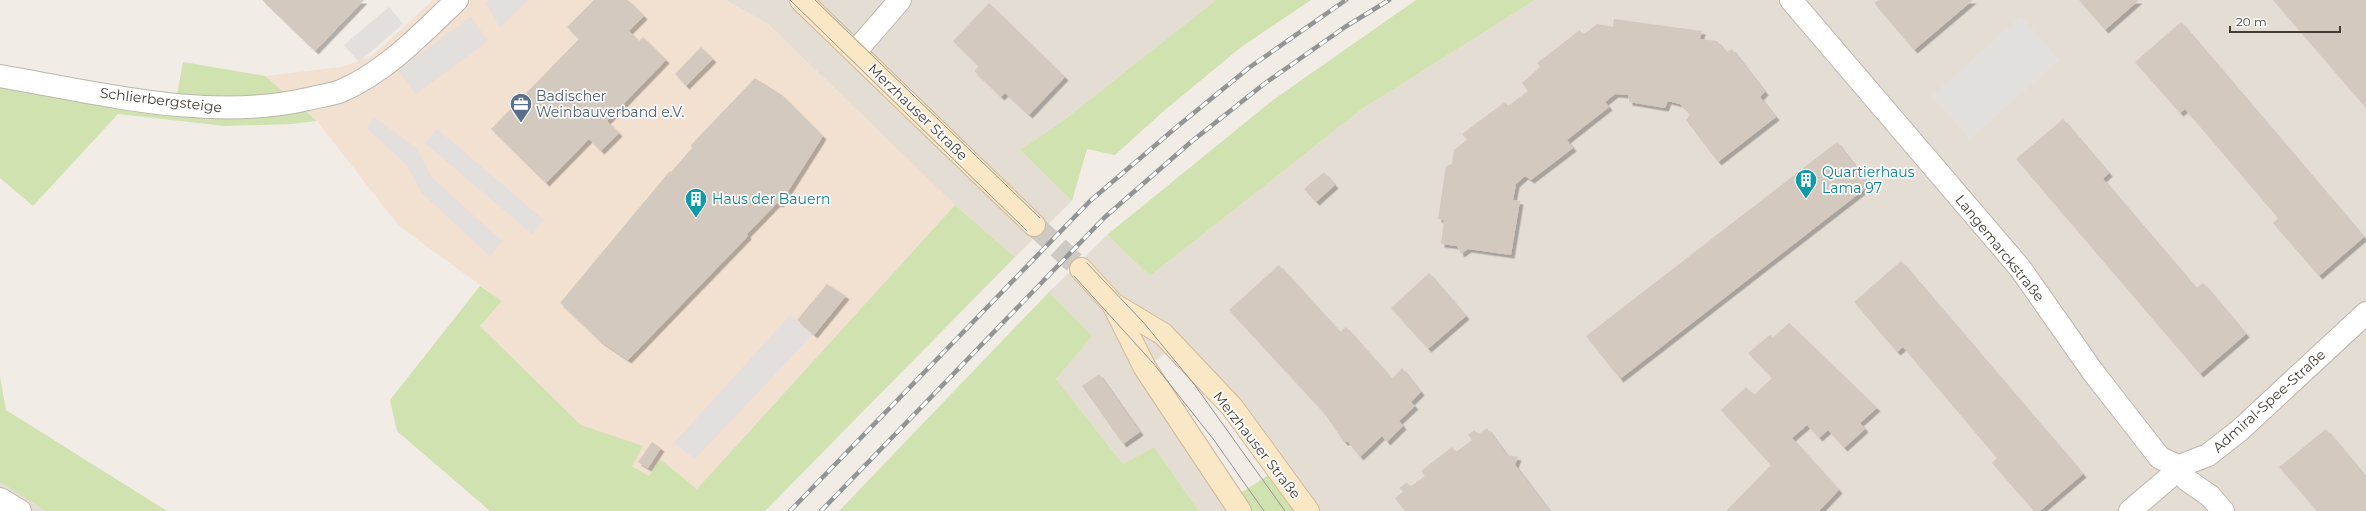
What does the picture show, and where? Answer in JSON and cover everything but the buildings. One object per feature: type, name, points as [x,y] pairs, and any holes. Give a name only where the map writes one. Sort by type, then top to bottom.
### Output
[{"type":"main road","name":"Merzhauser Straße","points":[[801,0],[1034,225]]},
{"type":"main road","name":"Merzhauser Straße","points":[[1080,269],[1113,304],[1163,334],[1232,407],[1308,511]]},
{"type":"main road","name":"Merzhauser Straße","points":[[1113,304],[1145,368],[1240,511]]},
{"type":"street","name":"Schlierbergsteige","points":[[0,76],[205,108],[245,108],[286,104],[340,91],[377,70],[410,44],[457,0]]},
{"type":"street","points":[[855,52],[900,0]]},
{"type":"street","name":"Langemarckstraße","points":[[1791,0],[2020,268],[2093,372],[2160,458],[2174,464],[2187,480],[2210,496],[2223,511]]},
{"type":"street","name":"Admiral-Spee-Straße","points":[[2130,511],[2185,464],[2208,455],[2240,430],[2366,313]]},
{"type":"street","points":[[0,499],[20,511]]},
{"type":"shaded area","points":[[433,0],[725,0],[768,24],[955,205],[697,489],[660,459],[649,476],[632,466],[642,446],[581,425],[480,326],[502,301],[399,226],[317,121],[265,76],[342,67],[372,56]]},
{"type":"shaded area","points":[[489,0],[528,0],[500,28],[486,3]]},
{"type":"shaded area","points":[[725,0],[1216,0],[1060,123],[1020,150],[1072,201],[1015,257],[955,205],[768,24]]},
{"type":"shaded area","points":[[1535,0],[2366,0],[2366,511],[1296,511],[1220,409],[1169,350],[1154,362],[1251,511],[1199,511],[1154,447],[1123,464],[1056,379],[1091,336],[1049,292],[1107,235],[1150,276],[1362,109]]},
{"type":"shaded area","points":[[389,7],[403,24],[359,62],[344,45]]},
{"type":"shaded area","points":[[2021,16],[2060,60],[1970,139],[1931,96]]},
{"type":"shaded area","points":[[471,17],[488,41],[416,94],[398,70]]},
{"type":"shaded area","points":[[374,117],[416,148],[433,179],[502,241],[490,256],[422,193],[406,164],[367,128]]},
{"type":"shaded area","points":[[437,129],[544,220],[532,234],[425,143]]},
{"type":"shaded area","points":[[790,315],[812,335],[695,459],[674,443]]},
{"type":"shaded area","points":[[0,482],[46,511],[0,511]]},
{"type":"green space","points":[[1216,0],[1311,0],[1240,48],[1166,109],[1115,155],[1087,149],[1072,201],[1020,150],[1060,123]]},
{"type":"green space","points":[[1416,0],[1535,0],[1362,109],[1150,276],[1107,235],[1273,100]]},
{"type":"green space","points":[[183,62],[265,76],[317,121],[292,124],[225,126],[118,114],[33,206],[0,178],[0,65],[116,87],[177,95]]},
{"type":"green space","points":[[955,205],[1015,257],[765,511],[490,511],[397,431],[390,400],[480,286],[502,301],[480,326],[581,425],[643,446],[632,466],[649,476],[660,459],[697,489]]},
{"type":"green space","points":[[1049,292],[1092,336],[1056,379],[1123,464],[1154,447],[1199,511],[839,511]]},
{"type":"green space","points":[[0,377],[6,410],[167,511],[46,511],[0,482]]},
{"type":"green space","points":[[1270,474],[1296,511],[1251,511],[1239,494]]},
{"type":"tunnel","points":[[1034,225],[1081,269]]},
{"type":"tram line","points":[[790,0],[1027,231]]},
{"type":"tram line","points":[[815,0],[1040,218]]},
{"type":"tram line","points":[[1087,263],[1144,323],[1194,384],[1285,511]]},
{"type":"tram line","points":[[1074,276],[1153,363],[1214,440],[1264,511]]},
{"type":"railway","points":[[790,511],[1090,201],[1250,67],[1346,0]]},
{"type":"railway","points":[[821,511],[1105,217],[1191,142],[1264,84],[1345,27],[1389,0]]},
{"type":"place","name":"Badischer Weinbauverband e.V.","points":[[521,124]]},
{"type":"place","name":"Quartierhaus Lama 97","points":[[1806,200]]},
{"type":"place","name":"Haus der Bauern","points":[[696,218]]}]
